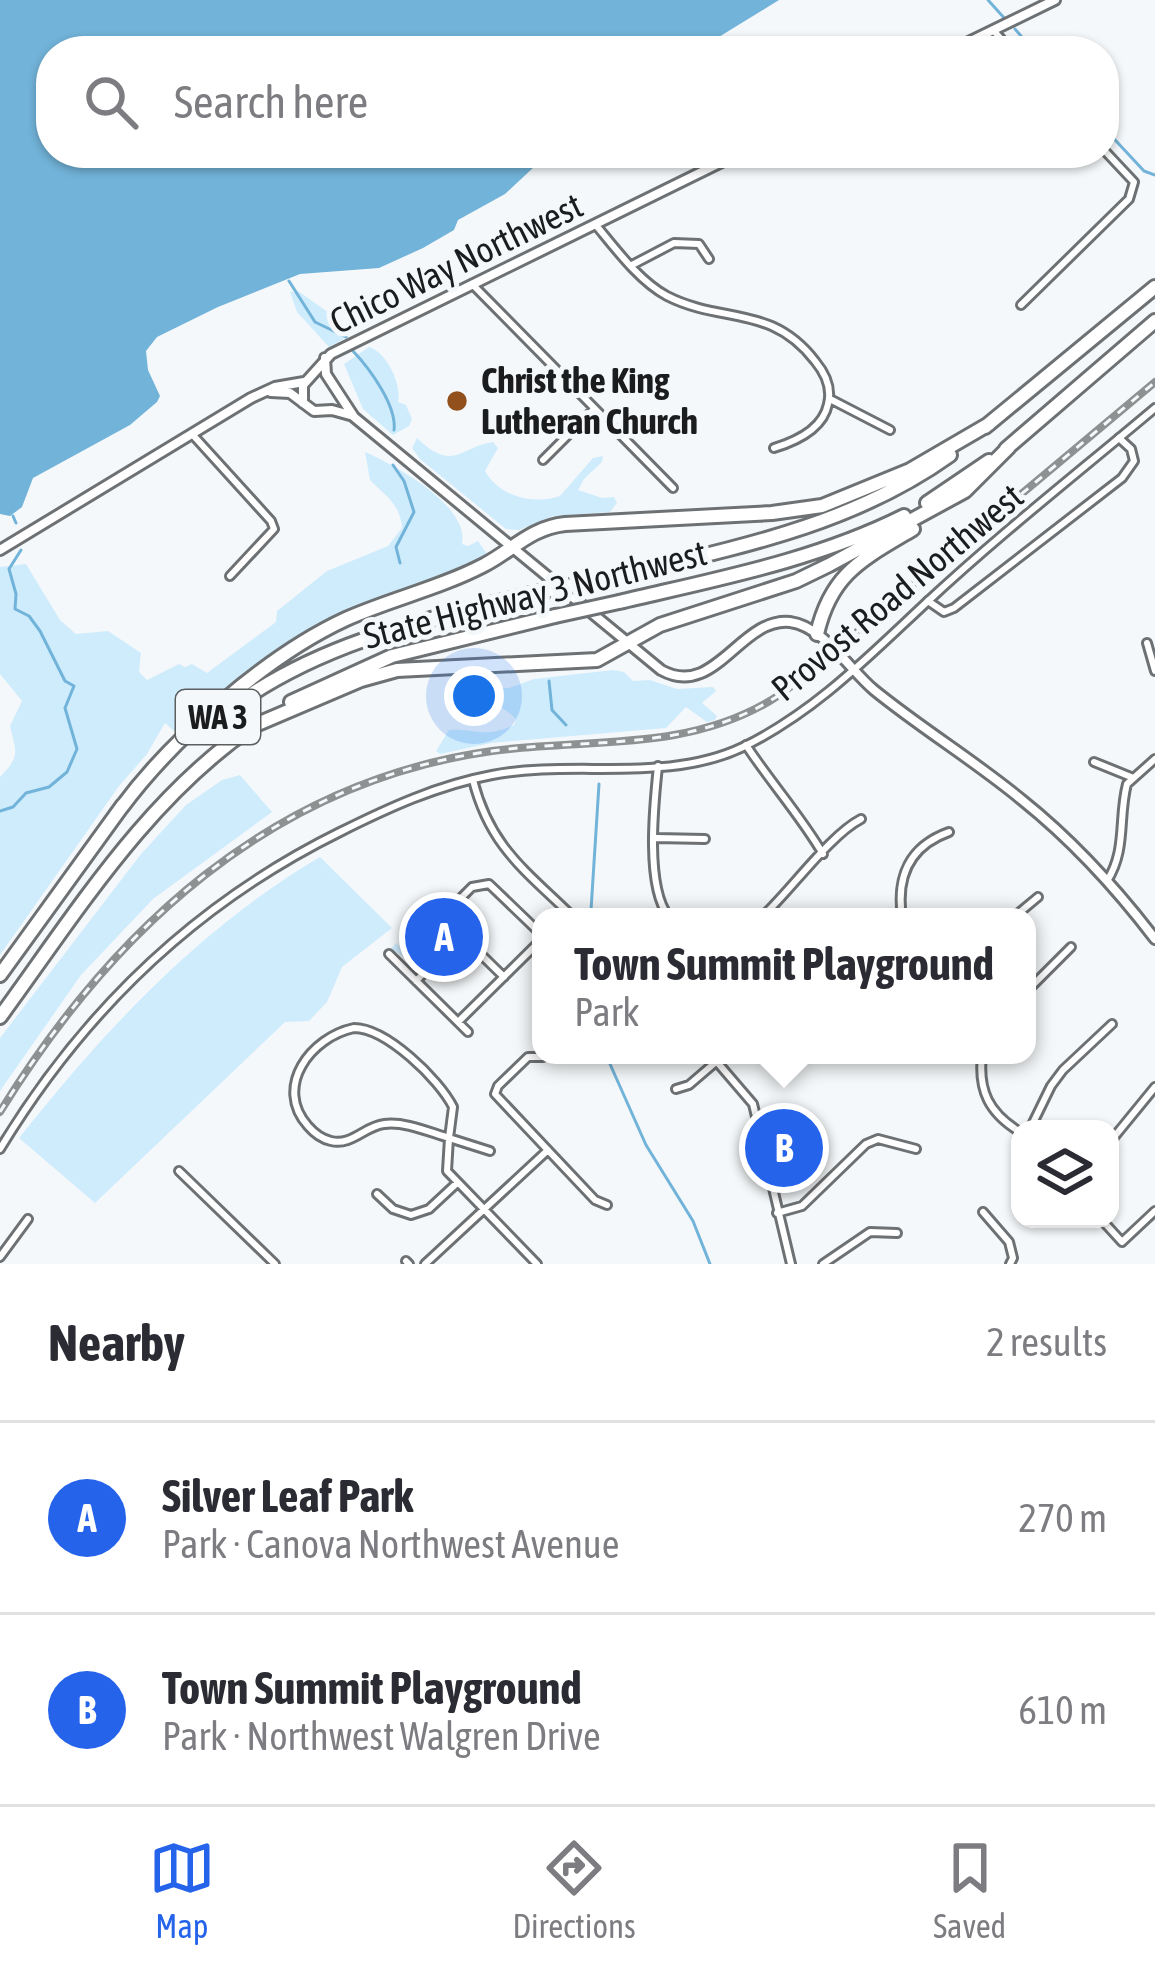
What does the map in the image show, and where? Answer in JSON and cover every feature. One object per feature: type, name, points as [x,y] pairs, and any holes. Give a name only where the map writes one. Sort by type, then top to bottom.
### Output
[{"type":"highway","name":"State Highway 3 Northwest","points":[[0,975],[121,808],[206,726],[254,692],[295,669],[392,628],[790,534],[856,509],[929,470],[1155,287]]},
{"type":"highway","name":"State Highway 3 Northwest","points":[[0,1017],[145,824],[203,765],[253,726],[314,689],[376,662],[768,567],[847,543],[918,508],[1009,447],[1155,321]]},
{"type":"highway","points":[[121,808],[152,767],[187,733],[309,639],[352,616],[483,566],[512,544],[550,526],[822,506],[910,470],[989,424]]},
{"type":"highway","points":[[817,634],[828,601],[846,572],[965,491],[1009,447]]},
{"type":"highway","points":[[253,726],[385,673],[425,667],[585,664],[611,655],[660,626],[813,574],[965,491]]},
{"type":"main road","points":[[981,36],[1054,0]]},
{"type":"main road","name":"Chico Way Northwest","points":[[308,380],[326,358],[709,168]]},
{"type":"main road","name":"Chico Way Northwest","points":[[326,358],[325,371],[334,386]]},
{"type":"main road","points":[[0,550],[264,392],[320,376],[334,386],[354,417],[667,674],[704,673],[773,623],[796,623],[817,634],[855,673],[1022,799],[1107,881],[1155,939]]},
{"type":"main road","points":[[303,404],[301,392],[308,380]]},
{"type":"main road","points":[[323,412],[334,404],[334,386]]},
{"type":"main road","points":[[264,392],[287,392],[314,412],[332,410],[354,417]]},
{"type":"street","points":[[993,30],[998,36]]},
{"type":"street","points":[[1021,305],[1129,199],[1134,182],[1119,166]]},
{"type":"street","points":[[595,224],[662,293],[695,307],[752,316],[793,336],[820,367],[830,399],[826,412],[805,436],[774,448]]},
{"type":"street","points":[[632,265],[674,243],[699,244],[710,259]]},
{"type":"street","points":[[472,284],[673,488]]},
{"type":"street","points":[[830,399],[890,430]]},
{"type":"street","name":"Provost Road Northwest","points":[[0,1149],[56,1063],[125,985],[242,886],[375,814],[473,779],[512,772],[699,762],[746,746],[780,728],[855,673],[928,601],[1155,408]]},
{"type":"street","points":[[543,460],[593,410]]},
{"type":"street","points":[[192,434],[271,520],[274,529],[230,575]]},
{"type":"street","points":[[928,601],[944,612],[954,608],[1122,478],[1134,461],[1131,449],[1119,438]]},
{"type":"street","points":[[1147,643],[1155,671]]},
{"type":"street","points":[[746,746],[794,807],[823,854]]},
{"type":"street","points":[[1107,881],[1123,842],[1124,795],[1131,777],[1155,759]]},
{"type":"street","points":[[1094,762],[1131,777]]},
{"type":"street","points":[[658,766],[657,889],[665,908]]},
{"type":"street","points":[[473,779],[483,816],[496,840],[560,908]]},
{"type":"street","points":[[771,908],[842,828],[861,819]]},
{"type":"street","points":[[902,908],[905,867],[930,838],[950,832]]},
{"type":"street","points":[[656,838],[706,839]]},
{"type":"street","points":[[504,977],[461,935],[451,922],[451,910],[472,887],[492,886],[532,928]]},
{"type":"street","points":[[1025,908],[1038,897]]},
{"type":"street","points":[[416,981],[461,935]]},
{"type":"street","points":[[1036,982],[1071,946]]},
{"type":"street","points":[[458,1022],[532,947]]},
{"type":"street","points":[[389,954],[468,1032]]},
{"type":"street","points":[[1034,1120],[1051,1085],[1112,1024]]},
{"type":"street","points":[[490,1151],[448,1138],[389,1123],[343,1142],[328,1141],[298,1113],[294,1078],[332,1034],[354,1028],[377,1031],[450,1100],[453,1107],[448,1138],[446,1165],[457,1183],[537,1264]]},
{"type":"street","points":[[532,1057],[495,1094],[595,1200],[607,1205]]},
{"type":"street","points":[[676,1089],[689,1085],[708,1064]]},
{"type":"street","points":[[719,1064],[753,1104],[791,1264]]},
{"type":"street","points":[[983,1064],[986,1101],[1011,1127]]},
{"type":"street","points":[[1119,1131],[1155,1088]]},
{"type":"street","points":[[777,1213],[802,1206],[866,1144],[878,1139],[916,1150]]},
{"type":"street","points":[[425,1264],[548,1150]]},
{"type":"street","points":[[179,1172],[275,1264]]},
{"type":"street","points":[[377,1194],[399,1212],[419,1214],[457,1183]]},
{"type":"street","points":[[1110,1228],[1123,1242],[1155,1210]]},
{"type":"street","points":[[983,1212],[1010,1242],[1010,1264]]},
{"type":"street","points":[[0,1257],[28,1219]]},
{"type":"street","points":[[823,1264],[870,1232],[897,1233]]},
{"type":"shaded area","points":[[298,291],[339,320],[349,336],[329,347],[297,312],[290,292]]},
{"type":"shaded area","points":[[369,347],[392,370],[398,402],[406,405],[412,419],[393,435],[363,409],[344,364]]},
{"type":"shaded area","points":[[417,438],[448,456],[493,442],[498,448],[485,471],[508,493],[528,499],[560,496],[593,458],[603,456],[578,490],[614,497],[617,503],[610,512],[553,516],[519,530],[506,529],[420,459],[412,448]]},
{"type":"shaded area","points":[[365,452],[411,477],[443,502],[461,530],[462,544],[478,541],[487,554],[485,559],[360,604],[319,624],[233,684],[175,732],[165,723],[0,955],[0,777],[14,758],[10,726],[22,701],[0,674],[0,567],[26,564],[60,620],[76,634],[108,631],[141,653],[139,672],[147,680],[179,664],[192,664],[207,673],[276,622],[277,611],[327,571],[388,546],[402,528],[395,506],[370,480]]},
{"type":"shaded area","points":[[613,670],[633,681],[650,680],[677,689],[713,687],[716,691],[702,703],[717,716],[707,722],[686,707],[666,728],[436,751],[449,730],[487,732],[514,725],[516,719],[504,710],[464,697],[463,689],[509,688],[534,679]]},
{"type":"shaded area","points":[[240,775],[272,812],[153,899],[81,975],[0,1091],[0,1038],[141,854],[186,805],[222,780]]},
{"type":"shaded area","points":[[320,857],[392,928],[342,967],[327,1002],[309,1021],[285,1022],[95,1203],[19,1138],[156,984],[234,916]]},
{"type":"shaded area","points":[[443,901],[449,906],[454,938],[421,972],[411,973],[405,966],[408,962],[389,951],[396,943],[411,958],[430,956],[435,947],[434,910]]},
{"type":"water","points":[[0,0],[779,0],[720,36],[36,36],[36,168],[533,168],[505,194],[458,220],[454,230],[379,268],[300,274],[157,337],[146,351],[148,370],[160,396],[157,402],[130,425],[33,478],[22,507],[10,516],[0,514]]},
{"type":"waterway","points":[[988,0],[1006,20]]},
{"type":"waterway","points":[[1015,29],[1021,36]]},
{"type":"waterway","points":[[1119,144],[1144,171],[1155,175]]},
{"type":"waterway","points":[[289,281],[315,322],[346,337]]},
{"type":"waterway","points":[[353,351],[387,399],[394,430]]},
{"type":"waterway","points":[[393,465],[414,512],[396,547],[400,563]]},
{"type":"waterway","points":[[13,516],[16,523]]},
{"type":"waterway","points":[[0,811],[13,807],[26,793],[49,787],[67,772],[77,749],[65,708],[74,686],[65,681],[29,616],[15,609],[9,569],[21,550]]},
{"type":"waterway","points":[[549,681],[552,710],[566,725]]},
{"type":"waterway","points":[[591,908],[599,784]]},
{"type":"waterway","points":[[610,1064],[646,1145],[693,1221],[710,1264]]},
{"type":"railway","points":[[0,1112],[93,983],[147,926],[206,875],[269,831],[338,795],[412,768],[492,751],[668,736],[735,718],[768,702],[810,672],[1155,382]]},
{"type":"place","name":"Christ the King Lutheran Church","points":[[457,401]]},
{"type":"place","name":"Silver Leaf Park","points":[[444,937]]},
{"type":"place","name":"Town Summit Playground","points":[[784,1148]]}]
